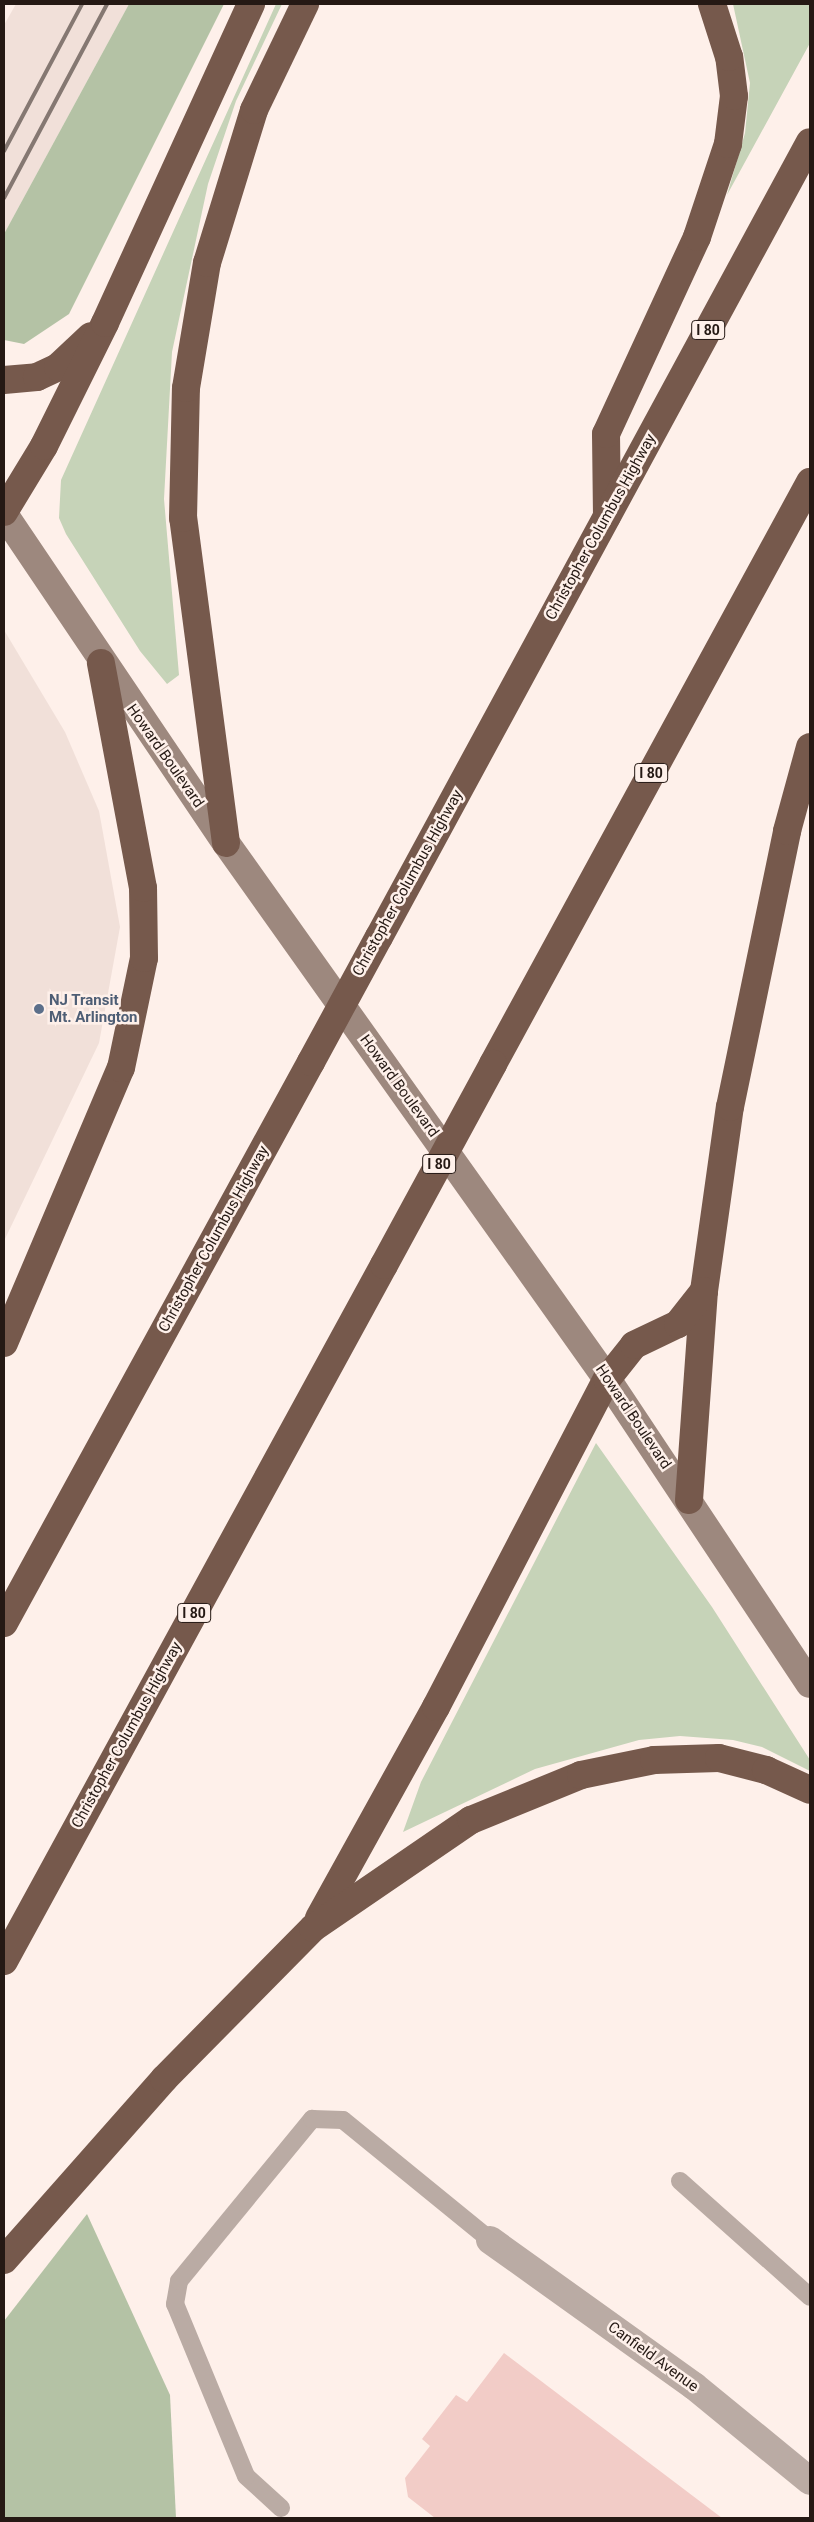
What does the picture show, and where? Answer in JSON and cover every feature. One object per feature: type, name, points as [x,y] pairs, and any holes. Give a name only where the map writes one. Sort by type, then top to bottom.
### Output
[{"type":"highway","points":[[4,513],[44,446],[105,323],[251,4]]},
{"type":"highway","points":[[226,843],[183,518],[186,388],[207,264],[254,110],[306,4]]},
{"type":"highway","points":[[606,518],[606,434],[698,237],[728,144],[734,96],[729,57],[712,4]]},
{"type":"highway","name":"Christopher Columbus Highway","points":[[4,1623],[810,142]]},
{"type":"highway","points":[[4,380],[37,377],[58,367],[105,323]]},
{"type":"highway","name":"Christopher Columbus Highway","points":[[4,1962],[810,482]]},
{"type":"highway","points":[[4,1344],[121,1068],[144,958],[143,888],[101,663]]},
{"type":"highway","points":[[689,1500],[704,1291],[730,1107],[750,1004],[810,747]]},
{"type":"highway","points":[[313,1928],[436,1707],[607,1379],[634,1345],[678,1324],[704,1291]]},
{"type":"highway","points":[[4,2260],[164,2080],[313,1928],[471,1820],[553,1785],[613,1766],[719,1758],[766,1770],[810,1790]]},
{"type":"main road","name":"Howard Boulevard","points":[[4,513],[101,663],[226,843],[607,1379],[810,1684]]},
{"type":"street","name":"Canfield Avenue","points":[[490,2240],[694,2386],[810,2481]]},
{"type":"lane","points":[[281,2508],[246,2476],[175,2304],[179,2281],[312,2119],[343,2120],[490,2240]]},
{"type":"lane","points":[[680,2181],[810,2297]]},
{"type":"shaded area","points":[[16,4],[129,4],[4,234],[4,25]]},
{"type":"shaded area","points":[[4,630],[65,732],[99,811],[120,927],[99,1043],[4,1241]]},
{"type":"green space","points":[[129,4],[224,4],[69,314],[24,344],[4,340],[4,234]]},
{"type":"green space","points":[[276,4],[282,4],[236,101],[208,184],[172,352],[164,499],[179,675],[167,684],[140,651],[66,534],[59,518],[61,480]]},
{"type":"green space","points":[[733,4],[810,4],[810,43],[727,195],[745,133],[750,83]]},
{"type":"green space","points":[[596,1443],[712,1607],[810,1760],[810,1771],[762,1747],[733,1740],[680,1736],[639,1740],[535,1769],[403,1832],[421,1782]]},
{"type":"green space","points":[[87,2214],[170,2395],[176,2518],[4,2518],[4,2321]]},
{"type":"building","points":[[504,2353],[722,2518],[435,2518],[408,2497],[405,2478],[430,2446],[422,2439],[456,2395],[467,2402]]},
{"type":"railway","points":[[4,151],[82,4]]},
{"type":"railway","points":[[4,198],[107,4]]},
{"type":"place","name":"NJ Transit Mt. Arlington","points":[[39,1009]]}]
